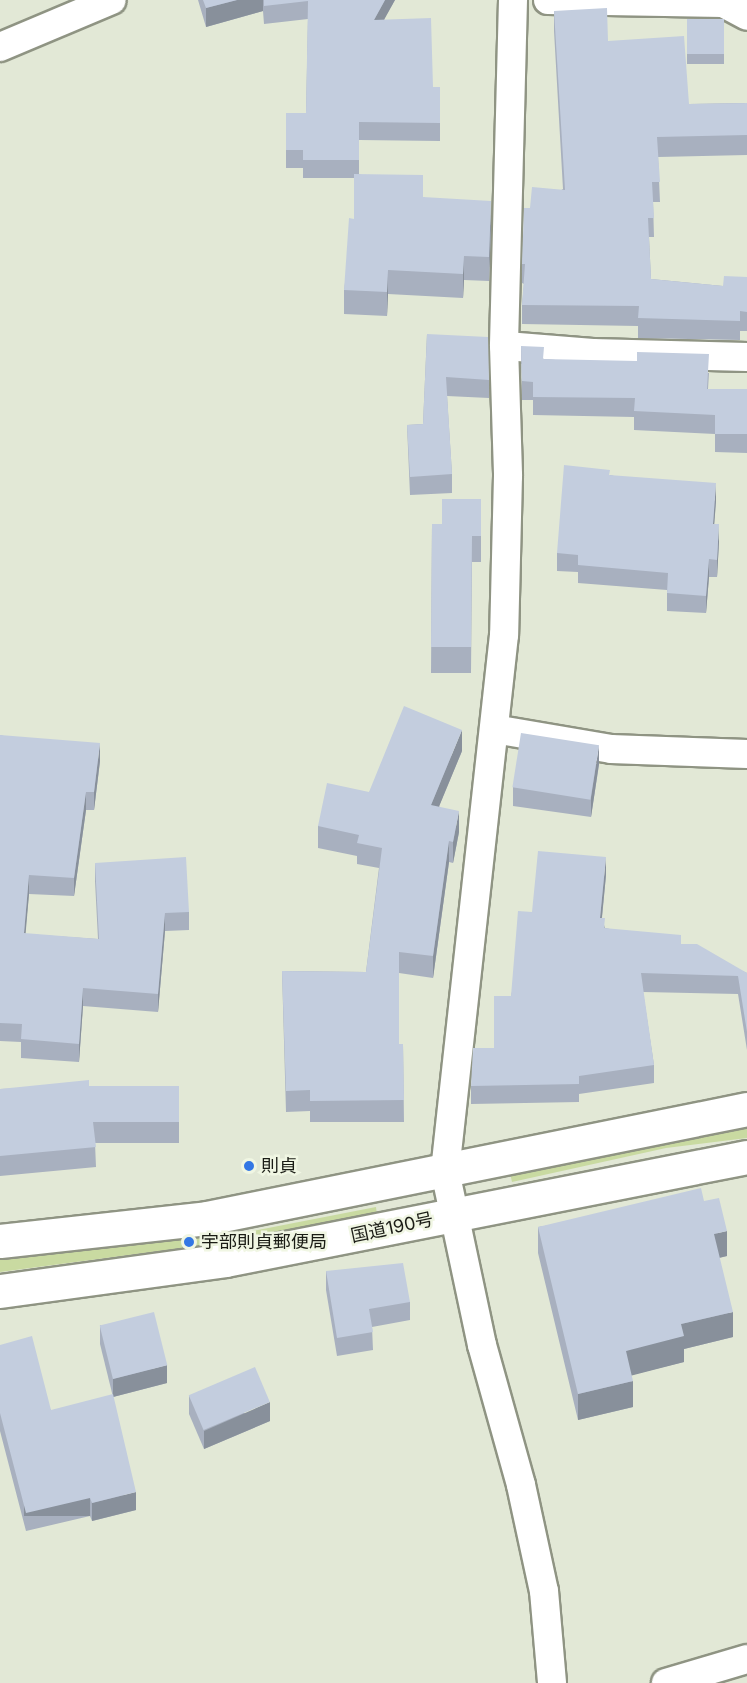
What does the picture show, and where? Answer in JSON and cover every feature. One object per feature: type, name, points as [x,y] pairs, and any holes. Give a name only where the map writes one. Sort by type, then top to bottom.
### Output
[{"type":"highway","points":[[0,1241],[207,1218],[747,1109]]},
{"type":"highway","name":"国道190号","points":[[0,1291],[225,1260],[747,1157]]},
{"type":"street","points":[[0,47],[112,0]]},
{"type":"street","points":[[513,0],[504,346],[508,476],[504,635],[445,1171],[456,1214],[482,1346],[521,1485],[544,1591],[552,1683]]},
{"type":"street","points":[[548,0],[723,3],[747,16]]},
{"type":"street","points":[[504,346],[593,353],[747,357]]},
{"type":"street","points":[[494,729],[611,748],[747,754]]},
{"type":"street","points":[[666,1683],[747,1659]]},
{"type":"green space","points":[[747,1126],[747,1138],[666,1148],[512,1182],[510,1173]]},
{"type":"green space","name":"宇部則貞郵便局","points":[[376,1207],[377,1215],[250,1239],[0,1272],[0,1260],[247,1232]]},
{"type":"building","points":[[203,0],[237,0],[206,8]]},
{"type":"building","points":[[264,0],[385,0],[374,20],[431,18],[433,87],[440,87],[440,123],[359,122],[359,160],[303,160],[303,150],[286,150],[286,113],[306,113],[308,1],[264,6]]},
{"type":"building","points":[[607,8],[608,41],[684,36],[689,104],[747,103],[747,135],[657,137],[660,182],[652,182],[654,218],[648,218],[651,279],[723,286],[724,276],[747,277],[747,312],[740,311],[740,321],[638,318],[639,306],[522,305],[525,264],[522,264],[524,208],[530,208],[532,187],[565,190],[554,11]]},
{"type":"building","points":[[687,19],[724,19],[724,54],[687,54]]},
{"type":"building","points":[[354,174],[423,175],[423,197],[491,201],[489,257],[464,256],[463,274],[388,270],[387,292],[344,290],[349,218],[354,219]]},
{"type":"building","points":[[427,334],[488,337],[489,380],[446,377],[452,474],[410,477],[407,425],[423,424]]},
{"type":"building","points":[[521,346],[544,347],[543,359],[637,361],[637,352],[709,354],[707,389],[747,389],[747,434],[715,434],[715,415],[634,411],[635,398],[533,397],[533,382],[522,381]]},
{"type":"building","points":[[564,465],[610,470],[609,475],[716,483],[713,524],[719,524],[717,560],[709,559],[706,596],[667,593],[668,573],[578,565],[578,555],[557,553]]},
{"type":"building","points":[[442,499],[481,499],[481,536],[472,536],[471,647],[431,647],[432,524],[442,524]]},
{"type":"building","points":[[404,706],[462,730],[431,805],[459,811],[453,842],[449,841],[433,956],[399,952],[399,1044],[403,1044],[404,1100],[310,1101],[310,1090],[286,1091],[282,971],[366,972],[382,848],[357,843],[359,835],[318,826],[327,783],[369,792]]},
{"type":"building","points":[[521,733],[599,745],[590,800],[512,787]]},
{"type":"building","points":[[0,735],[100,743],[94,792],[86,792],[74,878],[29,875],[24,933],[99,939],[95,863],[186,857],[189,912],[165,913],[158,994],[83,988],[79,1044],[21,1039],[22,1024],[0,1023]]},
{"type":"building","points":[[538,851],[606,857],[600,918],[605,918],[604,928],[681,935],[681,944],[697,944],[747,973],[747,1032],[738,976],[641,973],[654,1065],[579,1076],[579,1084],[471,1086],[473,1048],[494,1048],[494,996],[511,996],[518,911],[532,912]]},
{"type":"building","points":[[89,1080],[89,1086],[179,1086],[179,1122],[93,1122],[96,1147],[0,1156],[0,1089]]},
{"type":"building","points":[[701,1188],[704,1201],[719,1198],[727,1231],[714,1234],[733,1312],[681,1324],[684,1336],[626,1351],[633,1381],[578,1394],[538,1227]]},
{"type":"building","points":[[403,1263],[410,1302],[369,1309],[373,1332],[337,1338],[326,1271]]},
{"type":"building","points":[[154,1312],[167,1365],[113,1379],[100,1326]]},
{"type":"building","points":[[32,1336],[51,1410],[113,1394],[136,1492],[92,1503],[90,1498],[26,1513],[0,1413],[0,1345]]},
{"type":"building","points":[[255,1367],[270,1402],[204,1430],[189,1395]]},
{"type":"place","name":"則貞","points":[[249,1166]]},
{"type":"place","name":"宇部則貞郵便局","points":[[189,1242]]}]
